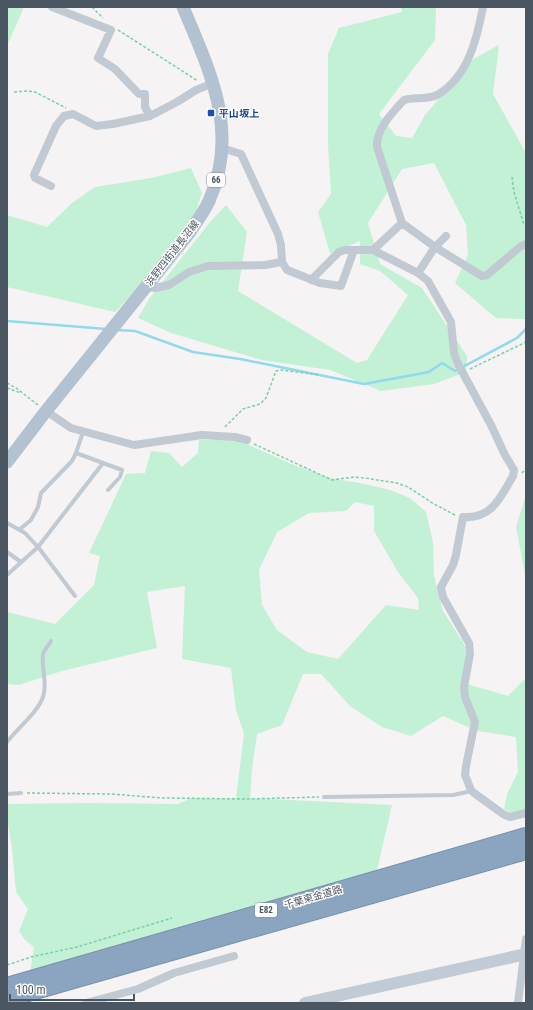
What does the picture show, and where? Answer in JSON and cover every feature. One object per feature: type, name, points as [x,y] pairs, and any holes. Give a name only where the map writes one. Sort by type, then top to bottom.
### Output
[{"type":"highway","name":"千葉東金道路","points":[[7,986],[526,836]]},
{"type":"highway","name":"千葉東金道路","points":[[7,999],[526,851]]},
{"type":"main road","name":"浜野四街道長沼線","points":[[7,462],[46,411],[190,232],[208,203],[218,175],[222,148],[222,123],[184,7]]},
{"type":"street","points":[[52,7],[111,30],[98,58],[115,69],[139,94],[145,94],[145,107],[150,116]]},
{"type":"street","points":[[484,7],[473,48],[463,68],[450,85],[436,95],[425,98],[404,100],[379,132],[377,147],[402,223],[435,247],[482,276],[487,275],[521,246],[526,244]]},
{"type":"street","points":[[51,186],[35,178],[34,175],[56,126],[64,116],[73,114],[96,126],[113,124],[150,116],[196,90],[210,86]]},
{"type":"street","points":[[222,148],[241,154],[278,234],[281,245],[282,262],[287,270],[320,283],[341,286],[354,250]]},
{"type":"street","points":[[373,250],[402,223]]},
{"type":"street","points":[[418,273],[435,247],[446,236]]},
{"type":"street","points":[[311,280],[339,252],[345,250],[373,250],[418,273],[428,281],[451,322],[454,353],[462,373],[514,470],[513,476],[491,510],[483,515],[473,518],[463,517],[456,555],[441,587],[443,597],[469,643],[470,654],[464,687],[464,697],[475,722],[465,775],[471,790],[503,814],[510,818],[526,813]]},
{"type":"street","points":[[146,286],[155,288],[169,285],[189,272],[208,266],[265,265],[282,262]]},
{"type":"street","points":[[46,411],[71,428],[134,445],[202,435],[247,440]]},
{"type":"street","points":[[518,1003],[526,939]]},
{"type":"street","points":[[305,1003],[525,954]]},
{"type":"street","points":[[86,1003],[138,988],[174,973],[234,956]]},
{"type":"lane","points":[[20,529],[31,520],[38,507],[40,493],[72,461],[83,432]]},
{"type":"lane","points":[[76,453],[122,470],[120,477],[108,490]]},
{"type":"lane","points":[[7,575],[38,547],[103,463]]},
{"type":"lane","points":[[7,523],[20,529],[38,547],[75,596]]},
{"type":"lane","points":[[7,552],[21,562]]},
{"type":"lane","points":[[7,742],[43,698],[46,686],[43,669],[43,653],[51,641]]},
{"type":"lane","points":[[324,797],[452,795],[471,790]]},
{"type":"lane","points":[[7,794],[21,793]]},
{"type":"path","points":[[92,7],[107,21]]},
{"type":"path","points":[[117,29],[210,86]]},
{"type":"path","points":[[14,92],[27,90],[35,92],[69,109],[73,114]]},
{"type":"path","points":[[512,177],[514,192],[523,222],[526,226]]},
{"type":"path","points":[[462,373],[526,342]]},
{"type":"path","points":[[221,428],[225,427],[244,409],[260,404],[266,398],[276,371],[281,370],[320,375]]},
{"type":"path","points":[[7,382],[46,411]]},
{"type":"path","points":[[7,388],[23,394]]},
{"type":"path","points":[[247,440],[258,447],[332,480],[354,477],[397,483],[416,491],[434,504],[463,517]]},
{"type":"path","points":[[21,793],[111,794],[178,798],[248,799],[324,797]]},
{"type":"path","points":[[7,965],[31,957],[77,948],[172,918]]},
{"type":"green space","points":[[7,7],[24,7],[7,46]]},
{"type":"green space","points":[[401,7],[436,7],[435,40],[379,114],[396,136],[412,138],[425,115],[473,59],[499,45],[493,94],[526,153],[526,319],[496,318],[455,283],[468,255],[466,225],[434,163],[402,169],[368,223],[380,264],[422,288],[467,356],[466,372],[434,384],[381,391],[330,370],[262,360],[171,333],[138,318],[149,299],[211,221],[226,205],[247,232],[238,291],[357,363],[367,360],[408,295],[380,271],[360,264],[360,241],[330,254],[318,212],[331,194],[328,145],[328,54],[339,28],[402,12]]},
{"type":"green space","points":[[191,168],[202,193],[191,225],[173,251],[115,312],[7,287],[7,215],[47,227],[72,203],[95,187],[151,178]]},
{"type":"green space","points":[[236,439],[289,463],[330,478],[390,490],[410,498],[426,512],[433,543],[434,576],[443,611],[464,644],[469,668],[467,684],[508,696],[526,678],[526,815],[519,816],[504,809],[507,794],[518,772],[516,737],[477,731],[443,716],[411,736],[382,727],[350,706],[321,674],[303,674],[282,725],[257,734],[250,798],[392,805],[377,870],[202,924],[30,973],[34,947],[25,940],[19,931],[28,909],[16,892],[12,848],[7,818],[7,804],[178,804],[191,798],[236,799],[244,733],[236,710],[231,668],[182,659],[185,586],[147,592],[157,648],[62,671],[19,685],[7,684],[7,612],[55,624],[94,585],[100,556],[89,553],[126,474],[145,473],[151,451],[169,453],[182,467],[198,453],[199,440]],"holes":[[[355,502],[374,506],[374,531],[398,572],[418,598],[419,610],[386,605],[338,659],[307,652],[277,630],[262,605],[259,570],[277,532],[309,513],[346,511]]]},
{"type":"green space","points":[[526,495],[526,579],[516,527]]},
{"type":"waterway","points":[[7,321],[106,329]]},
{"type":"waterway","points":[[117,330],[135,331],[193,352],[240,359],[364,384],[429,372],[442,363],[455,371],[517,338],[526,329]]},
{"type":"place","name":"平山坂上","points":[[211,113]]}]
